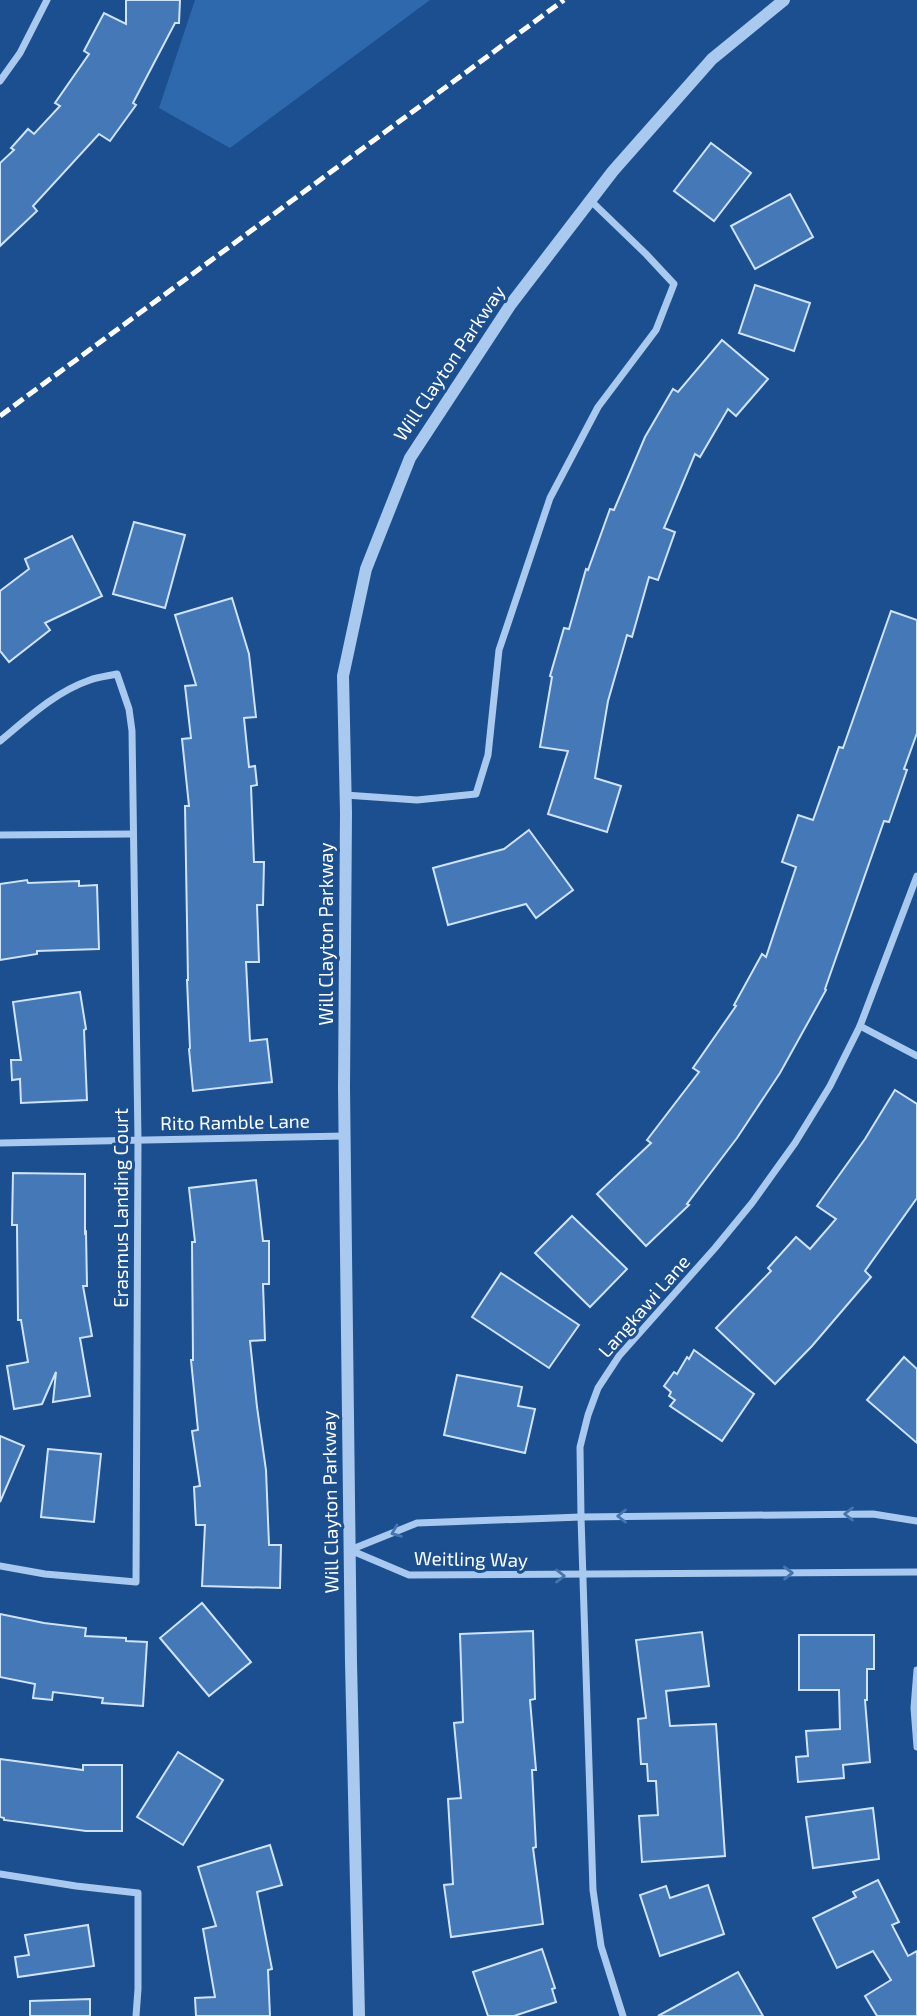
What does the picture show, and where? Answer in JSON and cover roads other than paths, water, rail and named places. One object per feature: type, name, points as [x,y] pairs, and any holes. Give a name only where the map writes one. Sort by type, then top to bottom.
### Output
[{"type":"street","points":[[0,81],[20,53],[47,0]]},
{"type":"street","name":"Will Clayton Parkway","points":[[359,2016],[345,1136],[344,676],[366,569],[410,458],[511,303],[613,171],[712,59],[784,0]]},
{"type":"street","points":[[345,795],[416,800],[476,794],[488,755],[499,650],[550,498],[598,407],[656,330],[674,284],[591,201]]},
{"type":"street","name":"Erasmus Landing Court","points":[[0,741],[47,703],[71,688],[92,679],[117,674],[129,709],[132,731],[138,1140],[136,1582],[45,1574],[0,1566]]},
{"type":"street","points":[[0,835],[133,834]]},
{"type":"street","name":"Langkawi Lane","points":[[623,2016],[601,1946],[593,1890],[580,1517],[580,1447],[588,1415],[598,1388],[619,1356],[715,1248],[774,1173],[830,1086],[860,1026],[917,876]]},
{"type":"street","points":[[860,1026],[917,1056]]},
{"type":"street","name":"Rito Ramble Lane","points":[[0,1143],[345,1136]]},
{"type":"street","name":"Weitling Way","points":[[350,1550],[417,1523],[580,1517],[873,1514],[917,1521]]},
{"type":"street","name":"Weitling Way","points":[[350,1550],[409,1575],[917,1572]]},
{"type":"street","points":[[917,1670],[914,1707],[917,1747]]},
{"type":"street","points":[[0,1874],[138,1893],[136,2016]]},
{"type":"railway","points":[[0,416],[564,0]]}]
